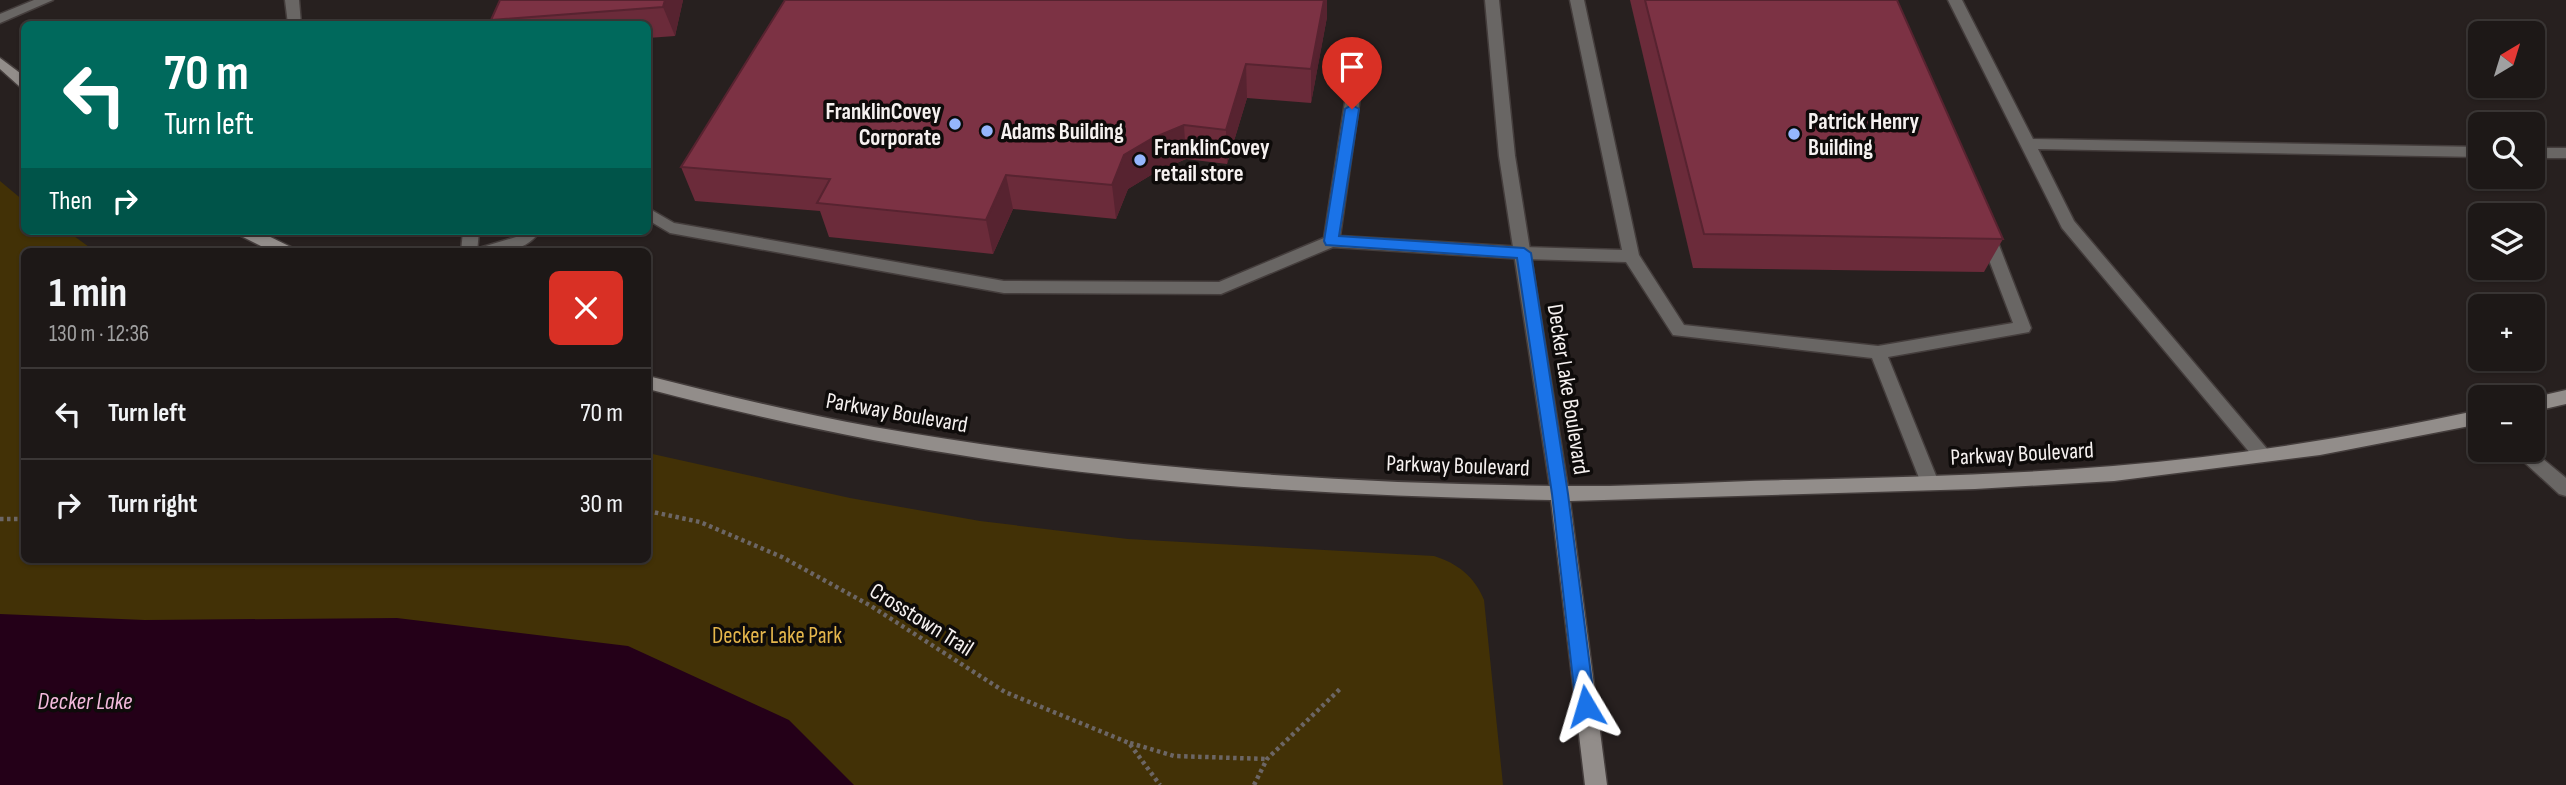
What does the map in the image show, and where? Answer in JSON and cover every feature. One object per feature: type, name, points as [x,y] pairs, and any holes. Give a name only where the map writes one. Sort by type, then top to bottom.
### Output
[{"type":"street","points":[[0,19],[46,0]]},
{"type":"street","points":[[292,0],[295,21]]},
{"type":"street","name":"Decker Lake Boulevard","points":[[1492,0],[1507,156],[1560,494],[1595,785]]},
{"type":"street","points":[[1577,0],[1631,256],[1679,331],[1878,352],[2023,328],[1980,215]]},
{"type":"street","points":[[1955,0],[2068,225],[2262,455]]},
{"type":"street","points":[[0,62],[21,80]]},
{"type":"street","points":[[1331,241],[1358,63]]},
{"type":"street","points":[[2027,145],[2468,152]]},
{"type":"street","points":[[2545,153],[2566,153]]},
{"type":"street","points":[[651,215],[670,228],[1004,287],[1221,288],[1331,241],[1524,253],[1631,256]]},
{"type":"street","points":[[253,235],[279,248]]},
{"type":"street","points":[[498,248],[522,241],[528,235]]},
{"type":"street","points":[[1878,352],[1930,483]]},
{"type":"street","name":"Parkway Boulevard","points":[[651,384],[813,422],[957,449],[1104,469],[1256,483],[1560,494],[1930,483],[2158,470],[2385,438],[2468,420]]},
{"type":"street","points":[[2545,402],[2566,397]]},
{"type":"street","points":[[2534,462],[2566,489]]},
{"type":"path","name":"Crosstown Trail","points":[[651,511],[700,522],[782,557],[871,606],[1005,692],[1129,743],[1174,756],[1267,759]]},
{"type":"path","points":[[0,519],[21,519]]},
{"type":"path","points":[[1254,785],[1267,759],[1340,689]]},
{"type":"path","points":[[1129,743],[1160,785]]},
{"type":"green space","name":"Decker Lake Park","points":[[0,181],[21,198],[21,235],[73,235],[90,248],[21,248],[21,563],[651,563],[651,454],[850,498],[980,521],[1128,539],[1434,556],[1464,572],[1476,584],[1484,600],[1503,785],[0,785]]},
{"type":"water","name":"Decker Lake","points":[[0,614],[145,620],[397,618],[628,646],[789,720],[854,785],[0,785]]},
{"type":"building","points":[[500,0],[665,0],[663,7],[491,20]]},
{"type":"building","name":"Adams Building","points":[[785,0],[1324,0],[1311,69],[1246,64],[1226,130],[1184,125],[1153,138],[1124,155],[1112,185],[1006,175],[986,220],[817,203],[830,179],[681,167]]},
{"type":"building","name":"Patrick Henry Building","points":[[1645,0],[1897,0],[2003,239],[1704,234]]},
{"type":"place","name":"FranklinCovey Corporate","points":[[955,124]]},
{"type":"place","name":"Adams Building","points":[[987,131]]},
{"type":"place","name":"Patrick Henry Building","points":[[1794,134]]},
{"type":"place","name":"FranklinCovey retail store","points":[[1140,160]]},
{"type":"route","points":[[1352,109],[1331,241],[1524,253],[1560,494],[1586,706]]}]
